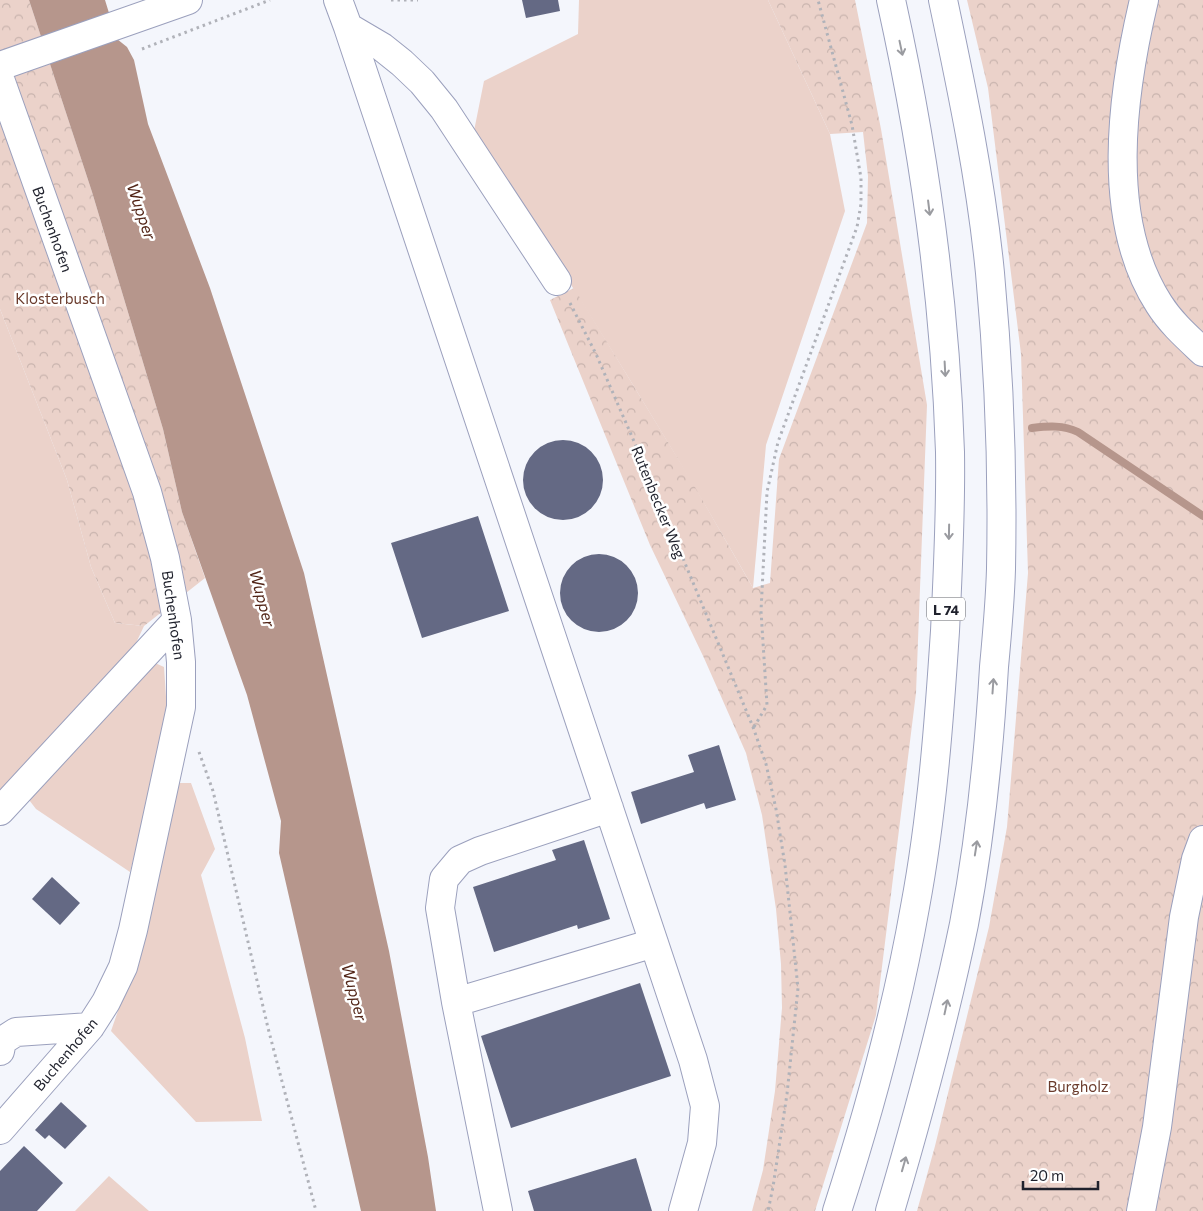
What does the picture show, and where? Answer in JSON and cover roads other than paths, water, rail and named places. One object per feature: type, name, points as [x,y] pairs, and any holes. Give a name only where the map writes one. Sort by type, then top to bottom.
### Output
[{"type":"main road","points":[[338,0],[693,1060],[705,1106],[702,1143],[683,1211]]},
{"type":"main road","name":"L 74","points":[[837,1211],[892,1016],[916,906],[940,716],[948,567],[950,454],[945,354],[928,201],[912,101],[891,0]]},
{"type":"main road","points":[[890,1211],[941,1032],[964,922],[980,824],[991,724],[1000,571],[1001,459],[990,272],[962,86],[943,0]]},
{"type":"main road","points":[[1144,0],[1126,86],[1122,123],[1124,184],[1129,223],[1137,260],[1155,297],[1168,317],[1203,352]]},
{"type":"main road","points":[[0,66],[178,4]]},
{"type":"main road","points":[[348,27],[382,47],[422,82],[444,109],[557,281]]},
{"type":"main road","name":"Buchenhofen","points":[[0,79],[147,492],[166,558],[177,620],[181,662],[181,707],[123,967],[106,1002],[90,1027],[0,1130]]},
{"type":"main road","points":[[0,811],[177,620]]},
{"type":"main road","points":[[498,1211],[456,1002],[440,908],[444,879],[460,860],[480,851],[609,808]]},
{"type":"main road","points":[[1141,1211],[1156,1127],[1184,917],[1196,859],[1203,840]]},
{"type":"main road","points":[[456,1002],[654,943]]},
{"type":"main road","points":[[0,1052],[2,1042],[16,1032],[90,1027]]},
{"type":"water","name":"Wupper","points":[[29,0],[105,0],[117,39],[127,47],[134,60],[148,124],[210,288],[304,573],[389,951],[428,1157],[436,1211],[361,1211],[279,853],[281,821],[247,695],[182,512],[163,429],[92,192]]},
{"type":"waterway","points":[[1032,428],[1056,427],[1078,432],[1203,516]]},
{"type":"park label","name":"Klosterbusch","points":[[60,298]]},
{"type":"park label","name":"Burgholz","points":[[1078,1086]]}]
